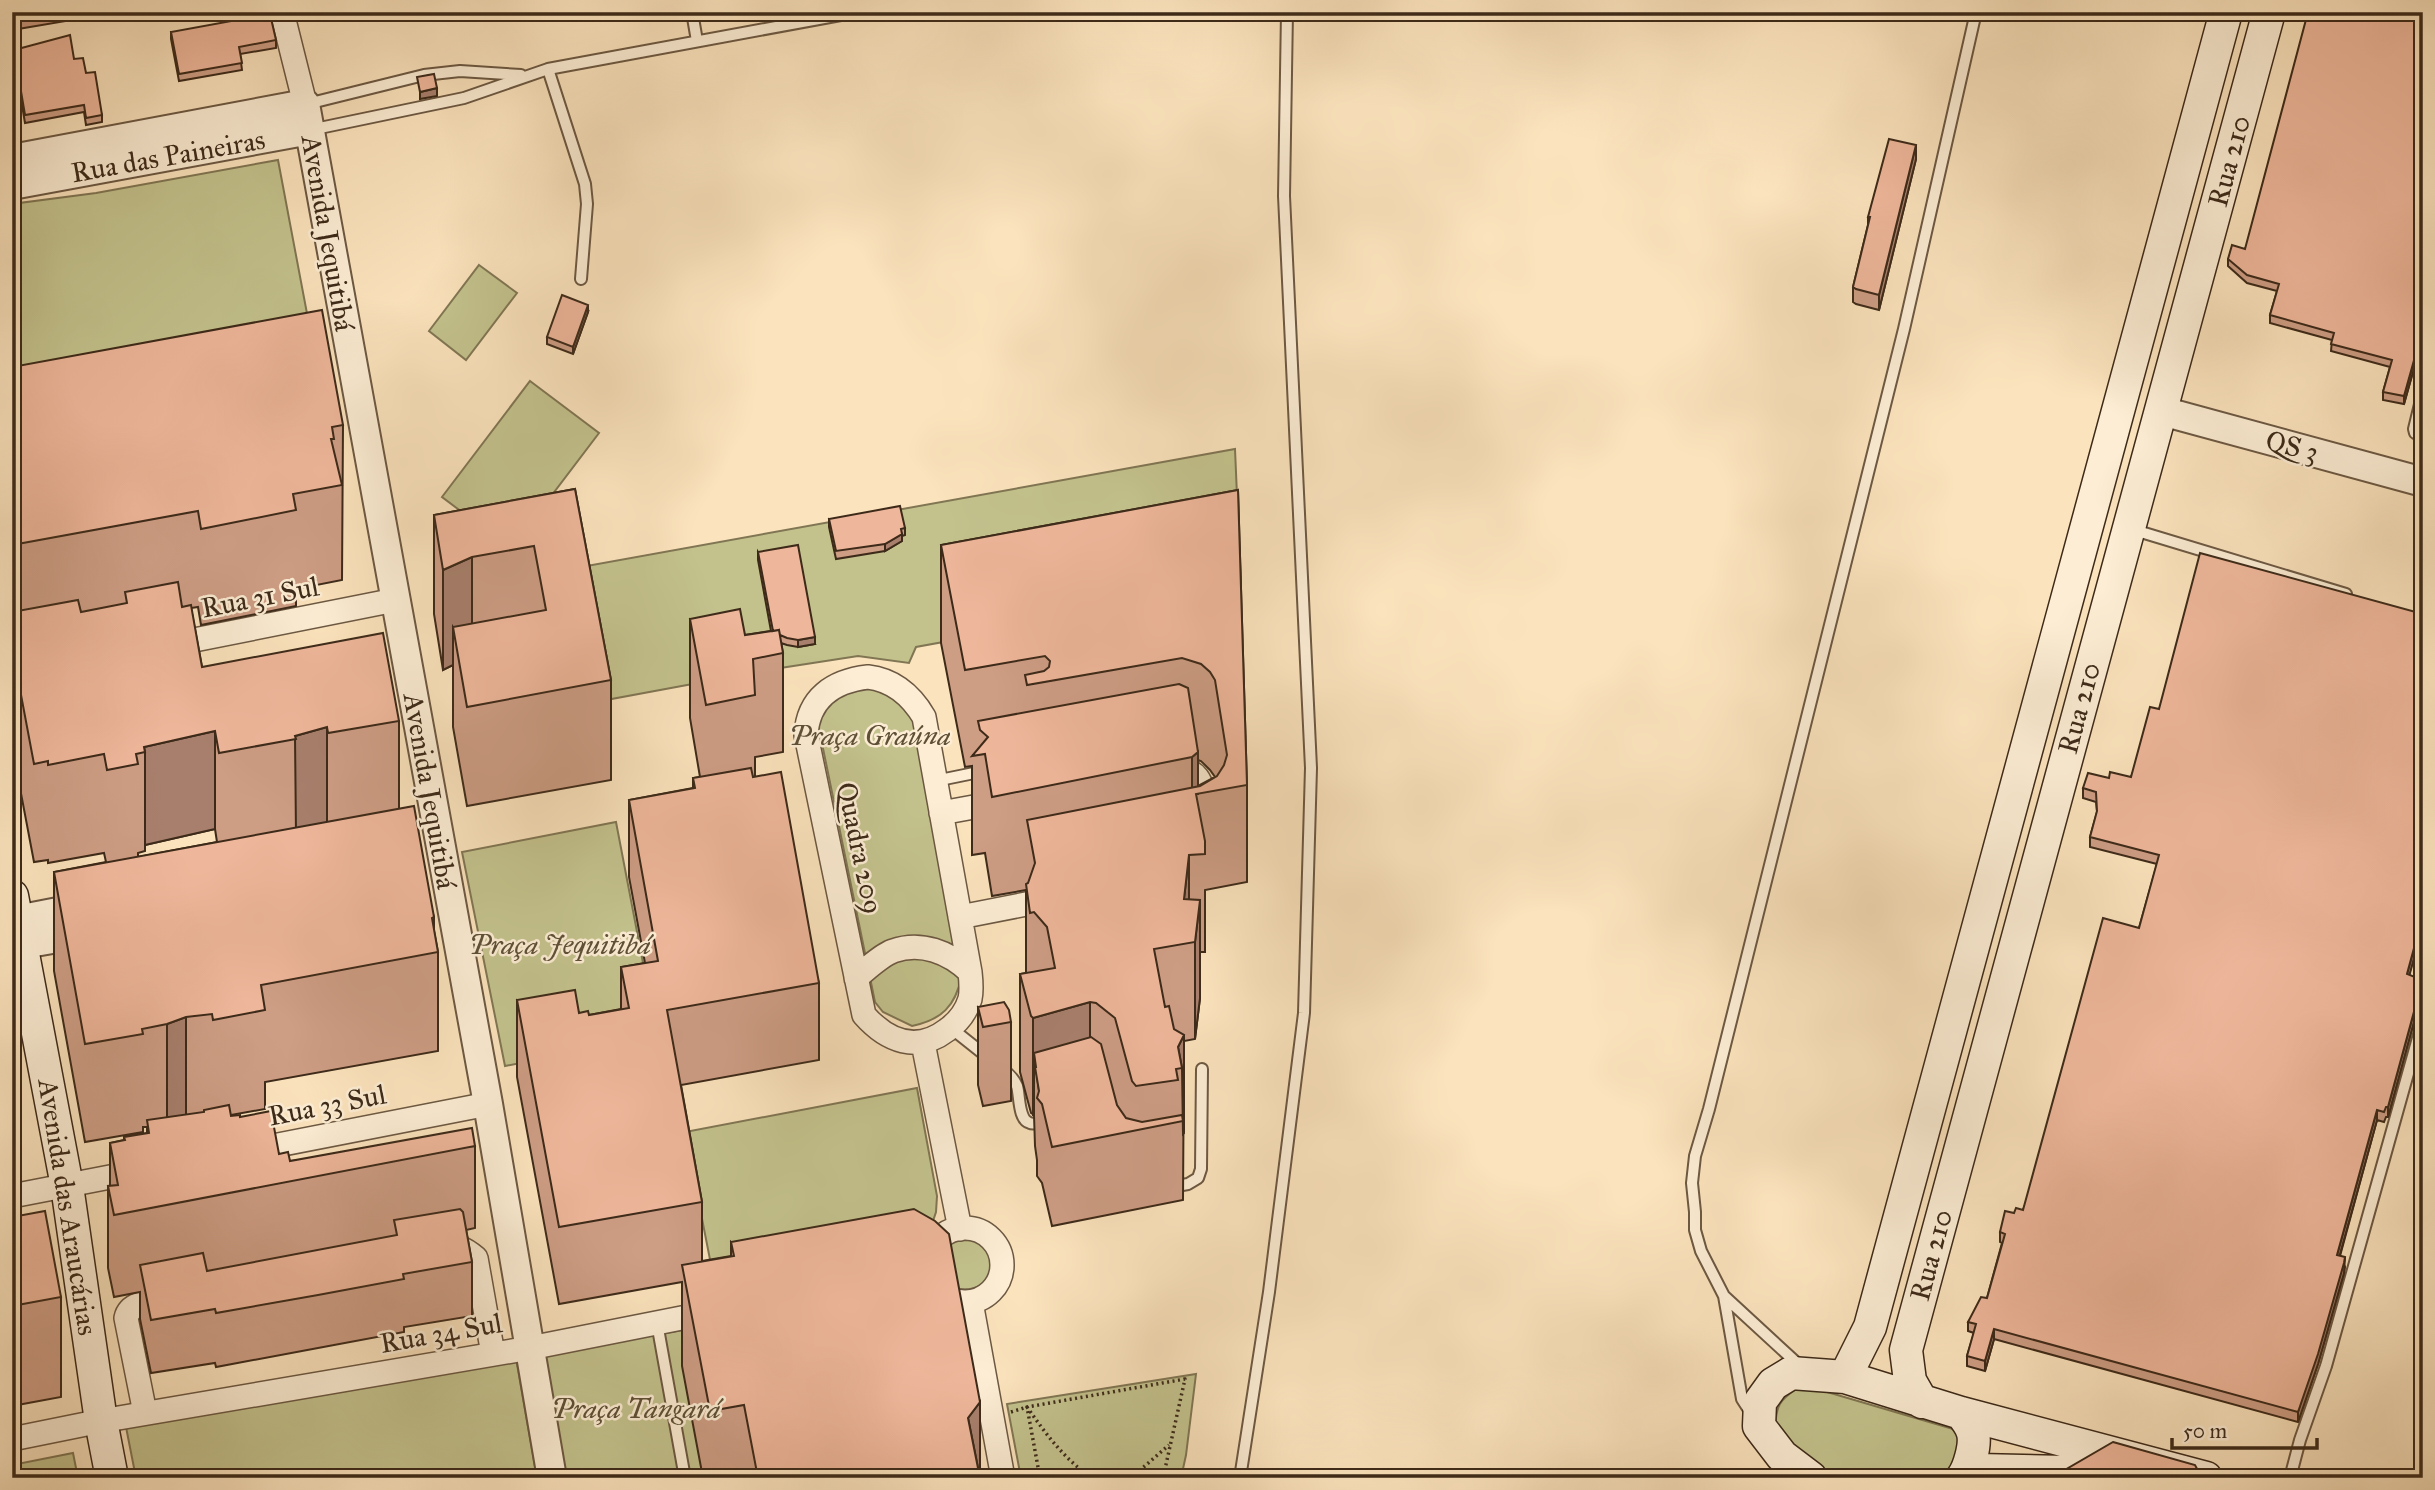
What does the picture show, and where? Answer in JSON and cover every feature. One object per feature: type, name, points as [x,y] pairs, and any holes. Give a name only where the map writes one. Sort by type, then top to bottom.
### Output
[{"type":"main road","name":"Rua 210","points":[[1845,1377],[1870,1326],[2226,12]]},
{"type":"main road","name":"Rua 210","points":[[1922,1402],[1910,1381],[1906,1350],[2269,12]]},
{"type":"main road","name":"Avenida das Araucárias","points":[[15,925],[67,1185],[101,1421],[112,1478]]},
{"type":"main road","points":[[1811,1478],[1782,1456],[1759,1426],[1760,1402],[1773,1384],[1791,1373],[1845,1377],[1961,1413],[2206,1478]]},
{"type":"main road","points":[[1961,1413],[1971,1425],[1975,1437],[1964,1475]]},
{"type":"main road","points":[[1964,1475],[1979,1470],[2067,1472],[2097,1478]]},
{"type":"street","points":[[282,12],[307,117]]},
{"type":"street","name":"Rua das Paineiras","points":[[12,159],[307,117]]},
{"type":"street","name":"Rua das Paineiras","points":[[12,185],[307,117]]},
{"type":"street","name":"Avenida Jequitibá","points":[[307,117],[339,368],[396,600],[432,872],[488,1104],[552,1478]]},
{"type":"street","name":"QS 3","points":[[2162,411],[2423,482]]},
{"type":"street","name":"Rua 31 Sul","points":[[149,649],[396,600]]},
{"type":"street","name":"Quadra 209","points":[[881,678],[895,685],[916,704],[924,717],[941,813],[970,972],[969,1001],[962,1017],[951,1028],[923,1043],[891,1037],[876,1028],[864,1015],[806,735],[807,719],[814,706],[827,692],[841,683],[856,679],[881,678]]},
{"type":"street","points":[[1153,774],[1179,769],[1192,772],[1201,780],[1211,842]]},
{"type":"street","points":[[941,813],[1021,798]]},
{"type":"street","points":[[960,918],[1079,894]]},
{"type":"street","points":[[15,925],[113,915]]},
{"type":"street","name":"Quadra 209","points":[[856,978],[892,951],[915,948],[937,950],[956,959],[970,972]]},
{"type":"street","points":[[923,1043],[960,1229]]},
{"type":"street","name":"Rua 33 Sul","points":[[230,1154],[488,1104]]},
{"type":"street","points":[[12,1196],[162,1167]]},
{"type":"street","points":[[960,1229],[972,1229],[994,1242],[1000,1253],[1002,1266],[993,1289],[984,1297],[971,1302],[948,1298],[938,1291],[931,1281],[928,1269],[916,1269],[939,1238],[960,1229]]},
{"type":"street","points":[[418,1252],[456,1245],[476,1258],[494,1354]]},
{"type":"street","points":[[145,1413],[126,1318],[127,1311],[132,1306],[199,1294]]},
{"type":"street","points":[[971,1302],[1003,1478]]},
{"type":"street","name":"Rua 34 Sul","points":[[12,1439],[145,1413],[530,1348],[735,1307]]},
{"type":"lane","points":[[692,12],[697,41]]},
{"type":"lane","name":"Rua das Paineiras","points":[[307,117],[464,98],[548,69],[857,12]]},
{"type":"lane","points":[[1240,1478],[1269,1292],[1304,1013],[1311,768],[1284,195],[1287,12]]},
{"type":"lane","points":[[1759,1426],[1742,1399],[1724,1296],[1701,1251],[1695,1230],[1692,1183],[1695,1156],[1716,1082],[1904,330],[1976,12]]},
{"type":"lane","points":[[548,69],[585,184],[587,204],[581,279]]},
{"type":"lane","name":"Rua das Paineiras","points":[[307,117],[424,75],[460,71],[527,75]]},
{"type":"lane","points":[[2423,392],[2413,429],[2423,437]]},
{"type":"lane","points":[[2128,528],[2357,597]]},
{"type":"lane","points":[[935,780],[1002,768]]},
{"type":"lane","points":[[2290,1478],[2300,1440],[2326,1366],[2423,1020]]},
{"type":"lane","points":[[951,1028],[1009,1074],[1017,1087],[1023,1117],[1027,1122],[1032,1124],[1056,1118]]},
{"type":"lane","points":[[1165,1188],[1188,1184],[1198,1178],[1201,1169],[1202,1069]]},
{"type":"lane","points":[[1724,1296],[1807,1373]]},
{"type":"lane","points":[[657,1323],[685,1478]]},
{"type":"path","points":[[992,1418],[1027,1407],[1185,1379],[1163,1478]]},
{"type":"path","points":[[1027,1407],[1040,1478]]},
{"type":"path","points":[[1027,1407],[1048,1437],[1072,1464],[1094,1478],[1111,1472],[1121,1478]]},
{"type":"path","points":[[1131,1478],[1170,1444]]},
{"type":"green space","points":[[278,160],[312,340],[12,394],[12,204],[96,193]]},
{"type":"green space","points":[[479,265],[517,293],[466,360],[429,331]]},
{"type":"green space","points":[[530,381],[599,433],[511,549],[442,497]]},
{"type":"green space","points":[[1235,449],[1241,588],[916,647],[909,663],[858,656],[606,700],[581,567]]},
{"type":"green space","name":"Praça Graúna","points":[[874,683],[914,709],[961,977],[951,1004],[939,1016],[912,1026],[883,1012],[875,1002],[818,724],[833,700]]},
{"type":"green space","name":"Praça Jequitibá","points":[[616,822],[657,1036],[505,1066],[462,852]]},
{"type":"green space","points":[[917,1088],[937,1196],[932,1224],[715,1285],[685,1132]]},
{"type":"green space","points":[[12,1109],[20,1157],[12,1158]]},
{"type":"green space","points":[[962,1233],[977,1237],[987,1244],[992,1255],[989,1276],[981,1284],[969,1289],[954,1288],[945,1241]]},
{"type":"green space","name":"Praça Tangará","points":[[694,1328],[722,1478],[563,1478],[540,1355]]},
{"type":"green space","points":[[516,1358],[537,1478],[136,1478],[126,1427]]},
{"type":"green space","points":[[1196,1374],[1181,1478],[1021,1478],[1007,1404]]},
{"type":"green space","points":[[1798,1388],[1817,1389],[1953,1429],[1962,1439],[1949,1478],[1835,1478],[1818,1468],[1775,1429],[1780,1404]]},
{"type":"green space","points":[[73,1453],[78,1478],[12,1478],[12,1465]]},
{"type":"building","points":[[2308,12],[2423,12],[2423,328],[2404,396],[2383,392],[2392,360],[2331,344],[2334,333],[2270,315],[2279,284],[2247,275],[2228,259],[2232,245],[2245,249]]},
{"type":"building","points":[[270,14],[276,40],[239,47],[242,63],[179,74],[171,32]]},
{"type":"building","points":[[70,35],[74,59],[83,58],[86,73],[95,72],[102,115],[86,118],[84,105],[25,115],[14,50]]},
{"type":"building","points":[[434,74],[437,88],[420,92],[417,77]]},
{"type":"building","points":[[1889,139],[1916,145],[1879,295],[1853,287]]},
{"type":"building","points":[[562,295],[588,305],[573,347],[547,337]]},
{"type":"building","points":[[322,310],[343,425],[332,427],[334,439],[331,439],[342,485],[293,494],[296,510],[201,529],[198,511],[12,545],[12,367]]},
{"type":"building","points":[[575,489],[611,680],[467,707],[453,627],[546,610],[534,546],[472,557],[443,570],[434,515]]},
{"type":"building","points":[[1238,490],[1247,785],[1196,794],[1205,854],[1189,855],[1184,899],[1200,900],[1195,942],[1154,949],[1165,1007],[1169,1006],[1174,1029],[1184,1035],[1178,1047],[1182,1068],[1176,1069],[1178,1080],[1136,1086],[1132,1081],[1115,1018],[1096,1003],[1090,1002],[1033,1018],[1031,1016],[1020,974],[1055,968],[1047,927],[1034,912],[1030,913],[1026,884],[1035,863],[1027,820],[1200,786],[1217,776],[1227,755],[1215,680],[1201,664],[1182,658],[1027,685],[1025,675],[1044,671],[1049,667],[1050,661],[1045,656],[965,670],[941,545]]},
{"type":"building","points":[[900,506],[905,528],[901,529],[902,534],[885,544],[836,551],[829,519]]},
{"type":"building","points":[[798,545],[815,637],[798,640],[780,635],[779,630],[773,631],[758,552]]},
{"type":"building","points":[[2200,553],[2423,614],[2423,915],[2407,974],[2420,979],[2417,992],[2423,994],[2423,1003],[2415,1008],[2388,1107],[2384,1112],[2377,1110],[2337,1255],[2345,1257],[2344,1263],[2298,1412],[1994,1329],[1985,1361],[1967,1356],[1976,1324],[1968,1322],[1981,1297],[1987,1298],[2005,1234],[2000,1232],[2005,1211],[2014,1213],[2016,1208],[2023,1210],[2103,918],[2139,928],[2159,855],[2090,837],[2097,811],[2096,792],[2083,788],[2088,773],[2109,778],[2110,772],[2131,777],[2150,707],[2159,709]]},
{"type":"building","points":[[178,582],[182,607],[191,605],[202,667],[383,633],[399,721],[328,733],[327,727],[295,736],[296,739],[219,753],[215,731],[144,747],[145,752],[136,754],[138,764],[107,770],[104,754],[48,765],[48,761],[34,764],[12,647],[12,612],[78,600],[81,612],[127,603],[125,592]]},
{"type":"building","points":[[740,609],[745,635],[779,630],[783,653],[753,659],[755,695],[706,705],[690,619]]},
{"type":"building","points":[[1179,684],[1188,688],[1198,752],[1192,757],[992,797],[985,754],[972,756],[988,737],[980,730],[978,721]]},
{"type":"building","points":[[751,768],[753,777],[781,772],[819,983],[667,1010],[702,1202],[559,1227],[517,1000],[575,990],[579,1013],[588,1011],[589,1015],[629,1008],[621,967],[658,961],[629,800],[695,788],[693,778]]},
{"type":"building","points":[[414,806],[438,952],[261,985],[265,1010],[213,1020],[212,1014],[186,1017],[142,1029],[143,1034],[85,1044],[54,872]]},
{"type":"building","points":[[1004,1002],[1011,1022],[983,1027],[978,1007]]},
{"type":"building","points":[[1091,1037],[1101,1044],[1117,1105],[1126,1118],[1142,1122],[1182,1115],[1183,1121],[1052,1147],[1042,1104],[1037,1098],[1039,1091],[1034,1053]]},
{"type":"building","points":[[229,1105],[231,1116],[240,1117],[271,1111],[279,1154],[288,1152],[290,1161],[472,1128],[475,1146],[114,1215],[108,1186],[118,1185],[110,1143],[125,1140],[124,1137],[149,1133],[147,1120],[204,1112]]},
{"type":"building","points":[[460,1209],[463,1212],[472,1262],[403,1274],[404,1279],[318,1295],[216,1313],[215,1309],[151,1320],[140,1265],[203,1253],[207,1271],[397,1235],[394,1220]]},
{"type":"building","points":[[914,1209],[935,1221],[949,1234],[980,1402],[968,1418],[980,1478],[758,1478],[744,1405],[710,1411],[682,1265],[734,1256],[731,1242]]},
{"type":"building","points":[[45,1211],[61,1297],[12,1306],[12,1217]]},
{"type":"building","points":[[2113,1442],[2195,1465],[2202,1478],[2051,1478]]}]
